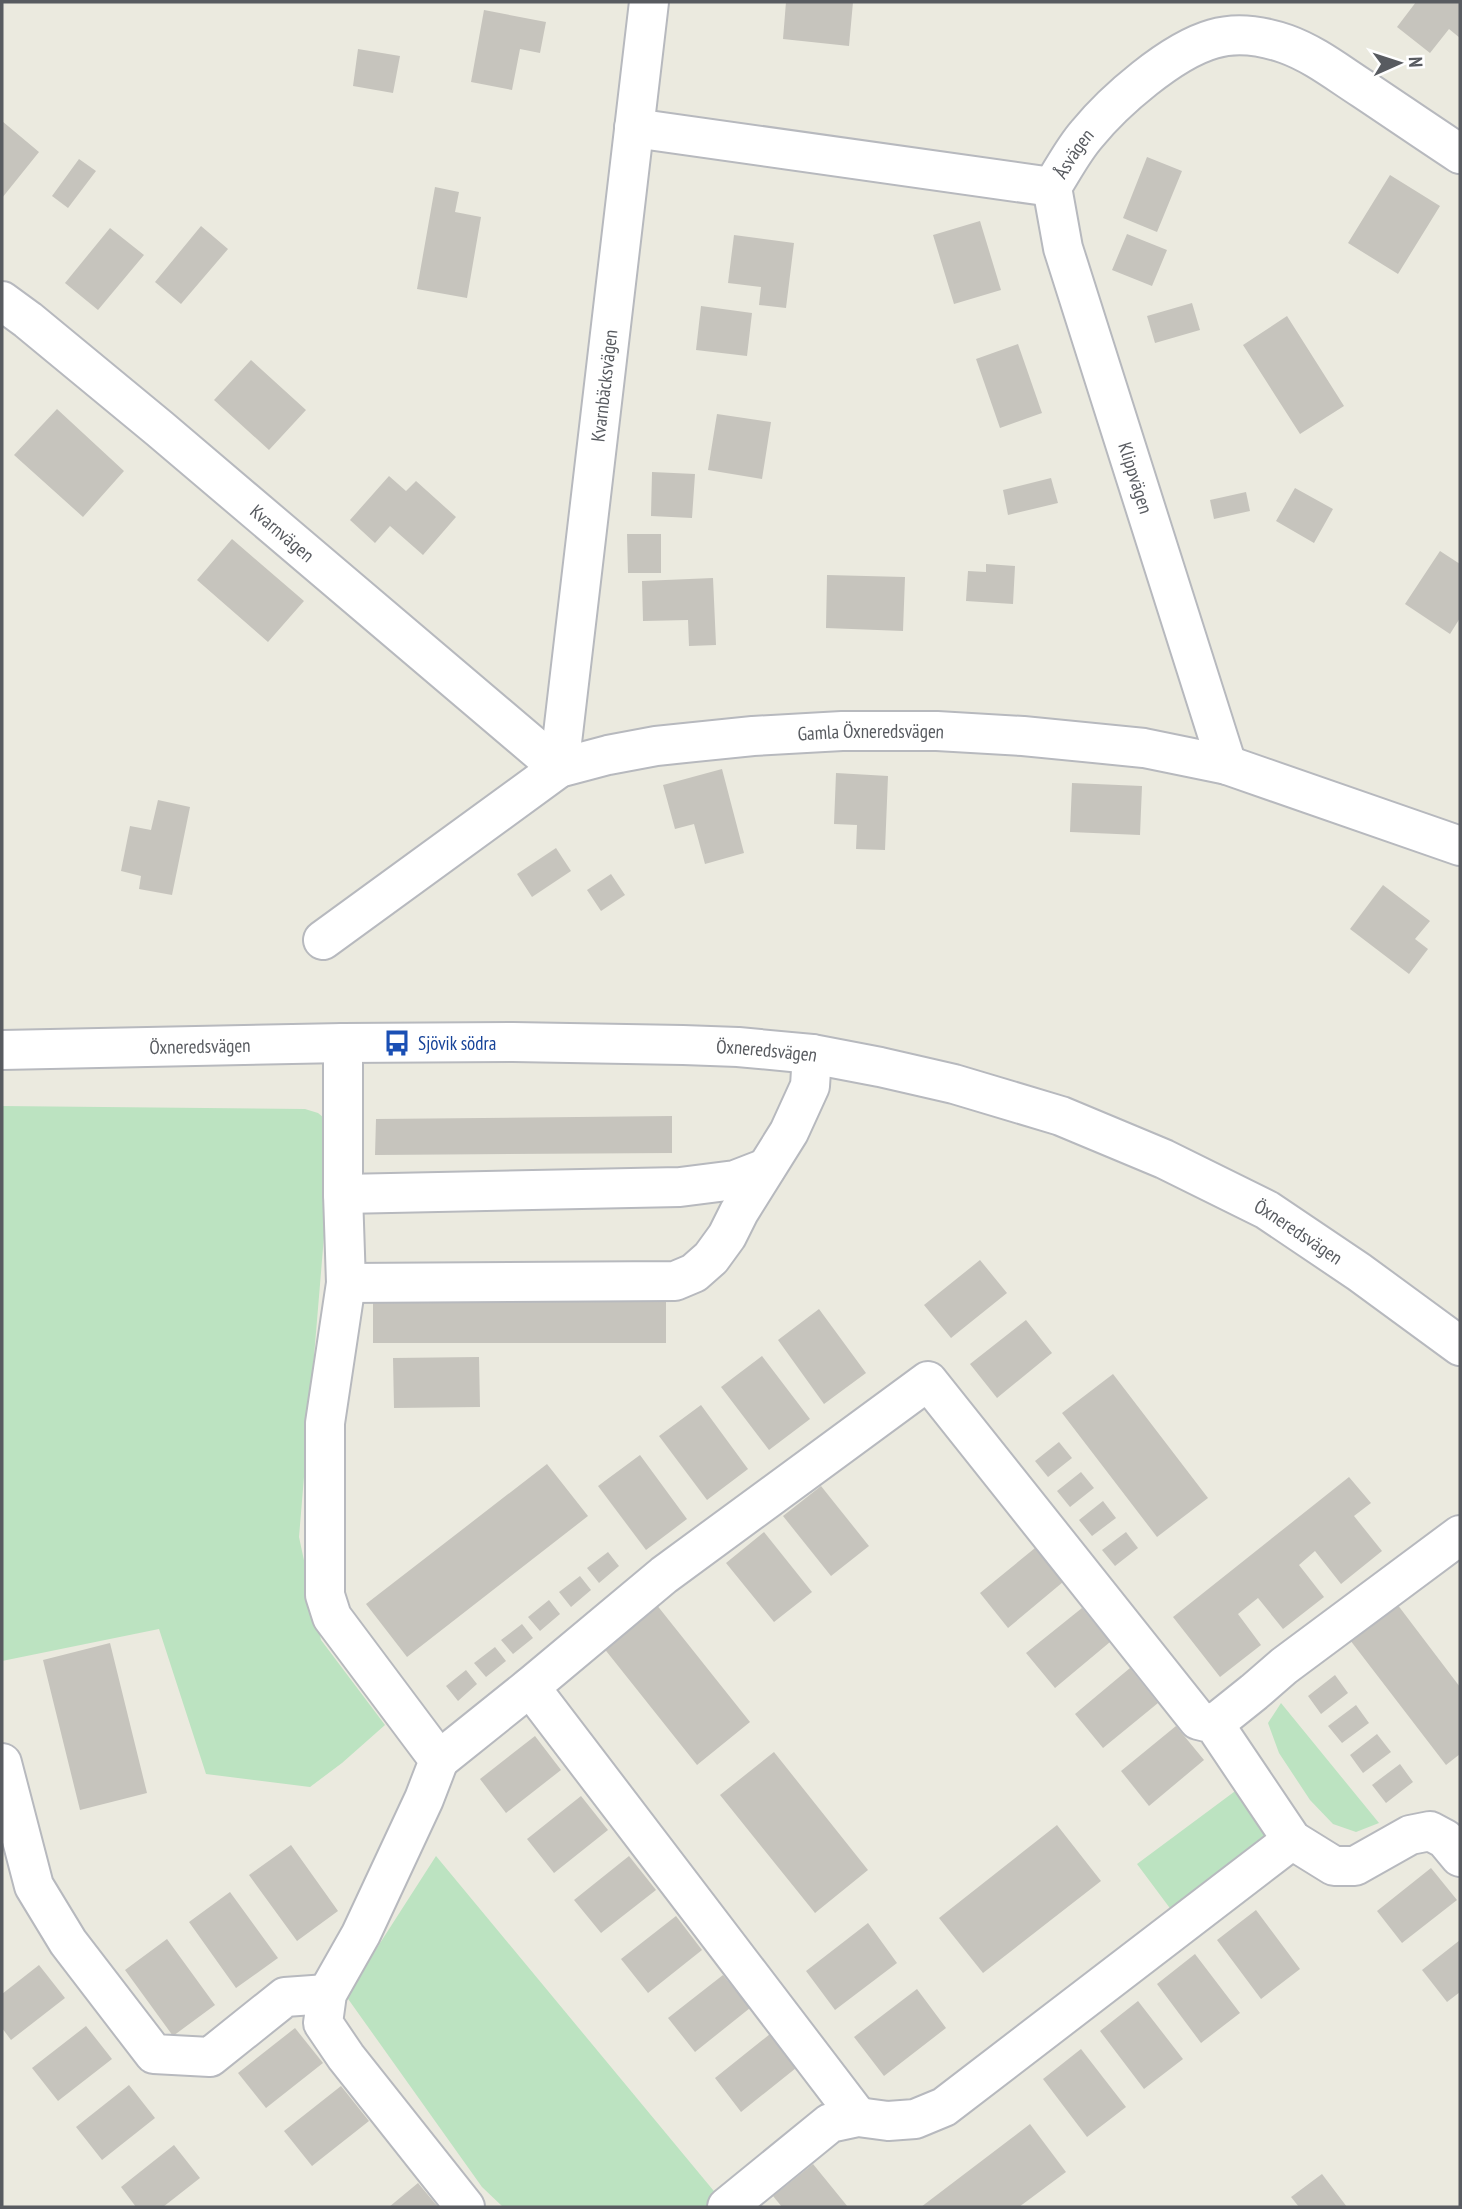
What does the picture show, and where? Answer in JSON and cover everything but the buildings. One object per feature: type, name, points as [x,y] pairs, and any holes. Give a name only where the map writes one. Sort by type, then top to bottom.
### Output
[{"type":"street","name":"Kvarnbäcksvägen","points":[[559,768],[649,2]]},
{"type":"street","name":"Åsvägen","points":[[634,128],[1052,187],[1086,135],[1114,106],[1156,70],[1186,50],[1213,38],[1237,35],[1261,37],[1286,44],[1314,57],[1460,154]]},
{"type":"street","name":"Klippvägen","points":[[1052,187],[1063,248],[1227,765]]},
{"type":"street","name":"Kvarnvägen","points":[[2,302],[28,320],[160,429],[559,768]]},
{"type":"street","name":"Gamla Öxneredsvägen","points":[[323,940],[559,768],[608,755],[656,747],[753,736],[842,730],[937,731],[1144,748],[1227,765],[1460,846]]},
{"type":"street","name":"Öxneredsvägen","points":[[2,1050],[513,1042],[738,1047],[812,1054],[954,1084],[1061,1116],[1164,1159],[1267,1210],[1359,1272],[1460,1346]]},
{"type":"street","points":[[343,1043],[346,1283],[325,1423],[324,1595],[332,1617],[439,1760]]},
{"type":"street","points":[[346,1283],[676,1281],[694,1273],[711,1258],[727,1236],[789,1132],[810,1086],[812,1054]]},
{"type":"street","points":[[343,1194],[680,1187],[735,1180],[766,1168]]},
{"type":"street","points":[[464,2207],[346,2057],[323,2023],[327,1994],[361,1934],[424,1799],[439,1760],[530,1688],[664,1575],[928,1381],[1198,1720],[1213,1724],[1292,1840],[1334,1866],[1355,1866],[1410,1835],[1430,1831],[1445,1839],[1460,1857]]},
{"type":"street","points":[[1213,1724],[1284,1666],[1460,1535]]},
{"type":"street","points":[[530,1688],[858,2117]]},
{"type":"street","points":[[2,1763],[34,1886],[68,1942],[154,2054],[210,2057],[285,1997],[327,1994]]},
{"type":"street","points":[[727,2207],[830,2123],[858,2117],[888,2121],[915,2119],[944,2107],[1292,1840]]},
{"type":"green space","points":[[2,1106],[305,1109],[318,1113],[329,1122],[332,1140],[299,1537],[321,1640],[385,1725],[310,1787],[206,1774],[159,1629],[2,1661]]},
{"type":"green space","points":[[1281,1703],[1379,1823],[1356,1832],[1333,1824],[1310,1800],[1279,1753],[1268,1723]]},
{"type":"green space","points":[[1242,1786],[1277,1833],[1172,1911],[1137,1864]]},
{"type":"green space","points":[[436,1856],[718,2196],[705,2207],[503,2207],[482,2187],[346,1996]]},
{"type":"place","name":"Sjövik södra","points":[[397,1043]]}]
